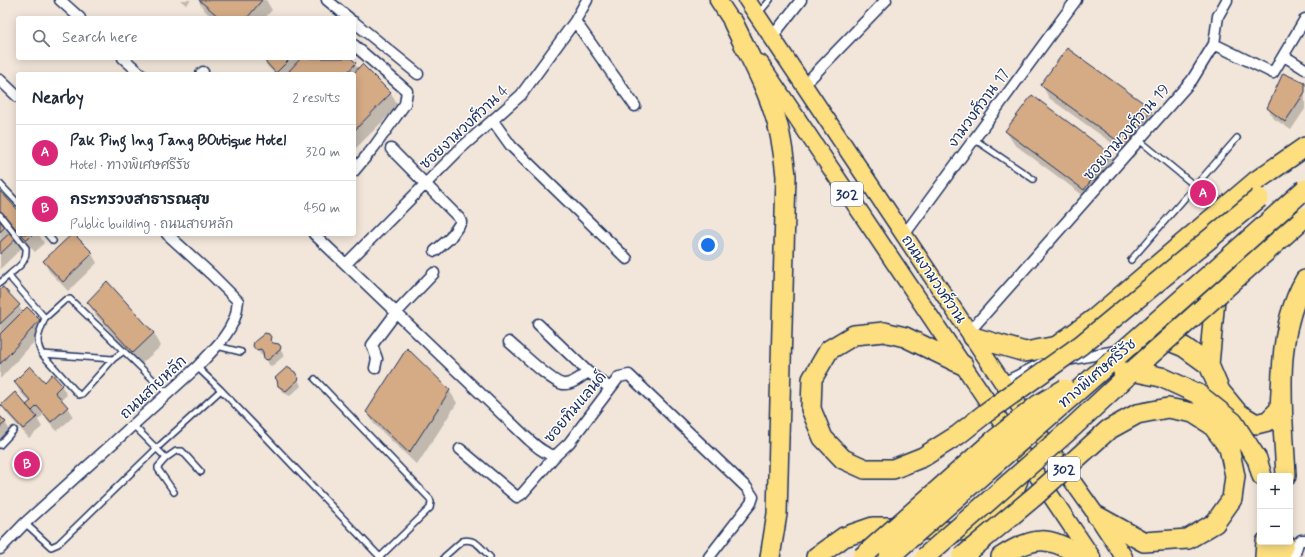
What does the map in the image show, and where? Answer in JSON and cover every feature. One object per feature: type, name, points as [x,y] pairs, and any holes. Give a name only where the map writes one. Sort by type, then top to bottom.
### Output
[{"type":"highway","points":[[733,22],[766,92],[776,120],[783,147],[786,176],[777,514],[770,557]]},
{"type":"highway","points":[[963,365],[905,337],[884,332],[854,335],[829,350],[812,379],[811,409],[823,438],[843,460],[864,469],[893,469],[923,457],[958,435],[987,412],[1081,345],[1259,198],[1303,151]]},
{"type":"highway","points":[[971,334],[1025,352],[1056,346],[1094,319],[1256,181],[1303,151]]},
{"type":"highway","name":"ทางพิเศษศรีรัช","points":[[889,557],[1305,189]]},
{"type":"highway","name":"ทางพิเศษศรีรัช","points":[[925,557],[1074,426],[1144,361],[1305,217]]},
{"type":"highway","points":[[1217,277],[1209,365],[1220,391],[1238,413],[1256,424],[1268,421],[1280,409],[1287,327],[1302,285]]},
{"type":"highway","points":[[1152,334],[1184,348],[1209,365]]},
{"type":"highway","points":[[862,557],[988,446],[1038,405],[1067,388],[1112,372],[1136,372],[1161,377],[1198,394],[1233,422],[1259,468]]},
{"type":"highway","points":[[1282,372],[1286,473]]},
{"type":"highway","points":[[962,557],[1035,496],[1108,430],[1137,414],[1168,408],[1193,413],[1212,425],[1228,448],[1234,476],[1232,499],[1215,523],[1188,539],[1144,542],[1097,516]]},
{"type":"highway","points":[[816,557],[844,537],[873,527],[893,527],[955,532],[973,528],[993,512],[1014,490],[1026,459]]},
{"type":"highway","points":[[1001,557],[1018,546],[1035,541],[1052,541],[1066,546],[1082,557]]},
{"type":"highway","points":[[1265,557],[1266,545]]},
{"type":"highway","points":[[1280,557],[1283,545]]},
{"type":"main road","name":"ถนนงามวงศ์วาน","points":[[718,0],[1092,557]]},
{"type":"main road","name":"ถนนงามวงศ์วาน","points":[[747,0],[1004,383],[1124,557]]},
{"type":"street","points":[[60,0],[78,16]]},
{"type":"street","points":[[327,0],[347,16]]},
{"type":"street","name":"ซอยงามวงศ์วาน 4","points":[[346,264],[460,149],[521,95],[575,20],[587,0]]},
{"type":"street","points":[[772,37],[801,0]]},
{"type":"street","points":[[804,85],[886,0]]},
{"type":"street","name":"งามวงศ์วาน 17","points":[[904,235],[1076,0]]},
{"type":"street","points":[[1227,0],[1218,16],[1214,44],[1272,73],[1275,72],[1305,19]]},
{"type":"street","points":[[575,20],[634,106]]},
{"type":"street","points":[[356,24],[418,74]]},
{"type":"street","name":"ซอยงามวงศ์วาน 19","points":[[971,334],[1192,80],[1214,44]]},
{"type":"street","points":[[356,47],[407,91],[405,104],[374,147],[356,169]]},
{"type":"street","points":[[1284,56],[1305,69]]},
{"type":"street","points":[[125,60],[139,72]]},
{"type":"street","points":[[0,80],[16,95]]},
{"type":"street","points":[[493,121],[511,146],[627,259]]},
{"type":"street","points":[[391,148],[425,185],[457,215],[461,222],[457,230],[450,238],[435,251]]},
{"type":"street","points":[[1004,383],[1044,363],[1116,351],[1152,334],[1305,199]]},
{"type":"street","name":"ถนนสายหลัก","points":[[0,549],[25,523],[134,426],[197,367],[223,338],[235,316],[238,301],[169,236]]},
{"type":"street","name":"ซอยทิมแลนด์","points":[[316,236],[527,438],[547,454],[555,456],[569,443],[619,377],[629,375],[747,488],[753,497],[751,504],[709,557]]},
{"type":"street","points":[[375,368],[377,360],[372,345],[396,313],[434,273]]},
{"type":"street","points":[[538,324],[588,372],[610,388]]},
{"type":"street","points":[[509,342],[551,378],[562,384],[574,382],[588,372]]},
{"type":"street","points":[[460,449],[517,497],[522,494],[555,456]]},
{"type":"street","points":[[1294,557],[1298,543],[1301,540],[1305,540]]},
{"type":"lane","points":[[758,16],[770,0]]},
{"type":"lane","points":[[1131,260],[1237,138]]},
{"type":"lane","points":[[974,139],[1033,179]]},
{"type":"lane","points":[[1139,140],[1194,186]]},
{"type":"lane","points":[[0,184],[16,201]]},
{"type":"lane","points":[[0,215],[16,235]]},
{"type":"lane","points":[[0,283],[24,261],[26,248],[17,236]]},
{"type":"lane","points":[[49,236],[53,241]]},
{"type":"lane","points":[[9,275],[45,318]]},
{"type":"lane","points":[[124,351],[114,359],[82,394],[79,395],[42,354],[37,343],[45,318],[65,300],[70,299],[124,351],[168,394]]},
{"type":"lane","points":[[216,346],[241,352]]},
{"type":"lane","points":[[42,354],[114,359]]},
{"type":"lane","points":[[197,367],[221,390],[380,557],[430,508],[432,502],[315,379]]},
{"type":"lane","points":[[25,523],[51,547],[58,544],[157,448],[221,390]]},
{"type":"lane","points":[[134,426],[166,458]]},
{"type":"lane","points":[[0,444],[14,430]]},
{"type":"lane","points":[[174,492],[158,469],[166,458],[176,451],[182,451],[201,472]]},
{"type":"lane","points":[[444,557],[465,540],[478,544],[490,557]]},
{"type":"building","points":[[199,0],[262,0],[249,16],[218,16]]},
{"type":"building","points":[[1067,48],[1152,109],[1126,147],[1040,85]]},
{"type":"building","points":[[264,60],[289,60],[277,72],[275,72]]},
{"type":"building","points":[[299,60],[353,60],[356,63],[348,72],[289,71]]},
{"type":"building","points":[[362,64],[391,93],[356,129],[356,72]]},
{"type":"building","points":[[1283,73],[1305,83],[1305,92],[1285,122],[1267,108]]},
{"type":"building","points":[[1032,95],[1111,154],[1084,190],[1005,131]]},
{"type":"building","points":[[0,191],[16,208],[16,229],[0,212]]},
{"type":"building","points":[[0,220],[6,226],[0,232]]},
{"type":"building","points":[[11,232],[17,238],[0,254],[0,242]]},
{"type":"building","points":[[23,236],[31,236],[27,240]]},
{"type":"building","points":[[70,236],[76,236],[93,253],[63,282],[43,261]]},
{"type":"building","points":[[107,281],[154,333],[133,353],[87,302]]},
{"type":"building","points":[[3,287],[20,305],[0,324],[0,290]]},
{"type":"building","points":[[27,307],[40,320],[0,364],[0,334]]},
{"type":"building","points":[[265,333],[269,334],[271,337],[270,340],[273,343],[279,344],[281,347],[280,350],[268,360],[264,359],[261,349],[256,350],[253,346],[254,342]]},
{"type":"building","points":[[407,348],[450,390],[409,453],[366,412]]},
{"type":"building","points":[[30,366],[45,382],[52,374],[62,385],[55,392],[68,407],[51,422],[37,406],[32,411],[26,405],[31,401],[14,382]]},
{"type":"building","points":[[287,367],[295,372],[299,379],[286,391],[278,386],[275,378]]},
{"type":"building","points":[[15,392],[37,417],[23,429],[1,405]]},
{"type":"building","points":[[0,416],[6,422],[0,427]]},
{"type":"place","name":"Pak Ping Ing Tang BOutique Hotel","points":[[1203,193]]},
{"type":"place","name":"กระทรวงสาธารณสุข","points":[[27,464]]}]
